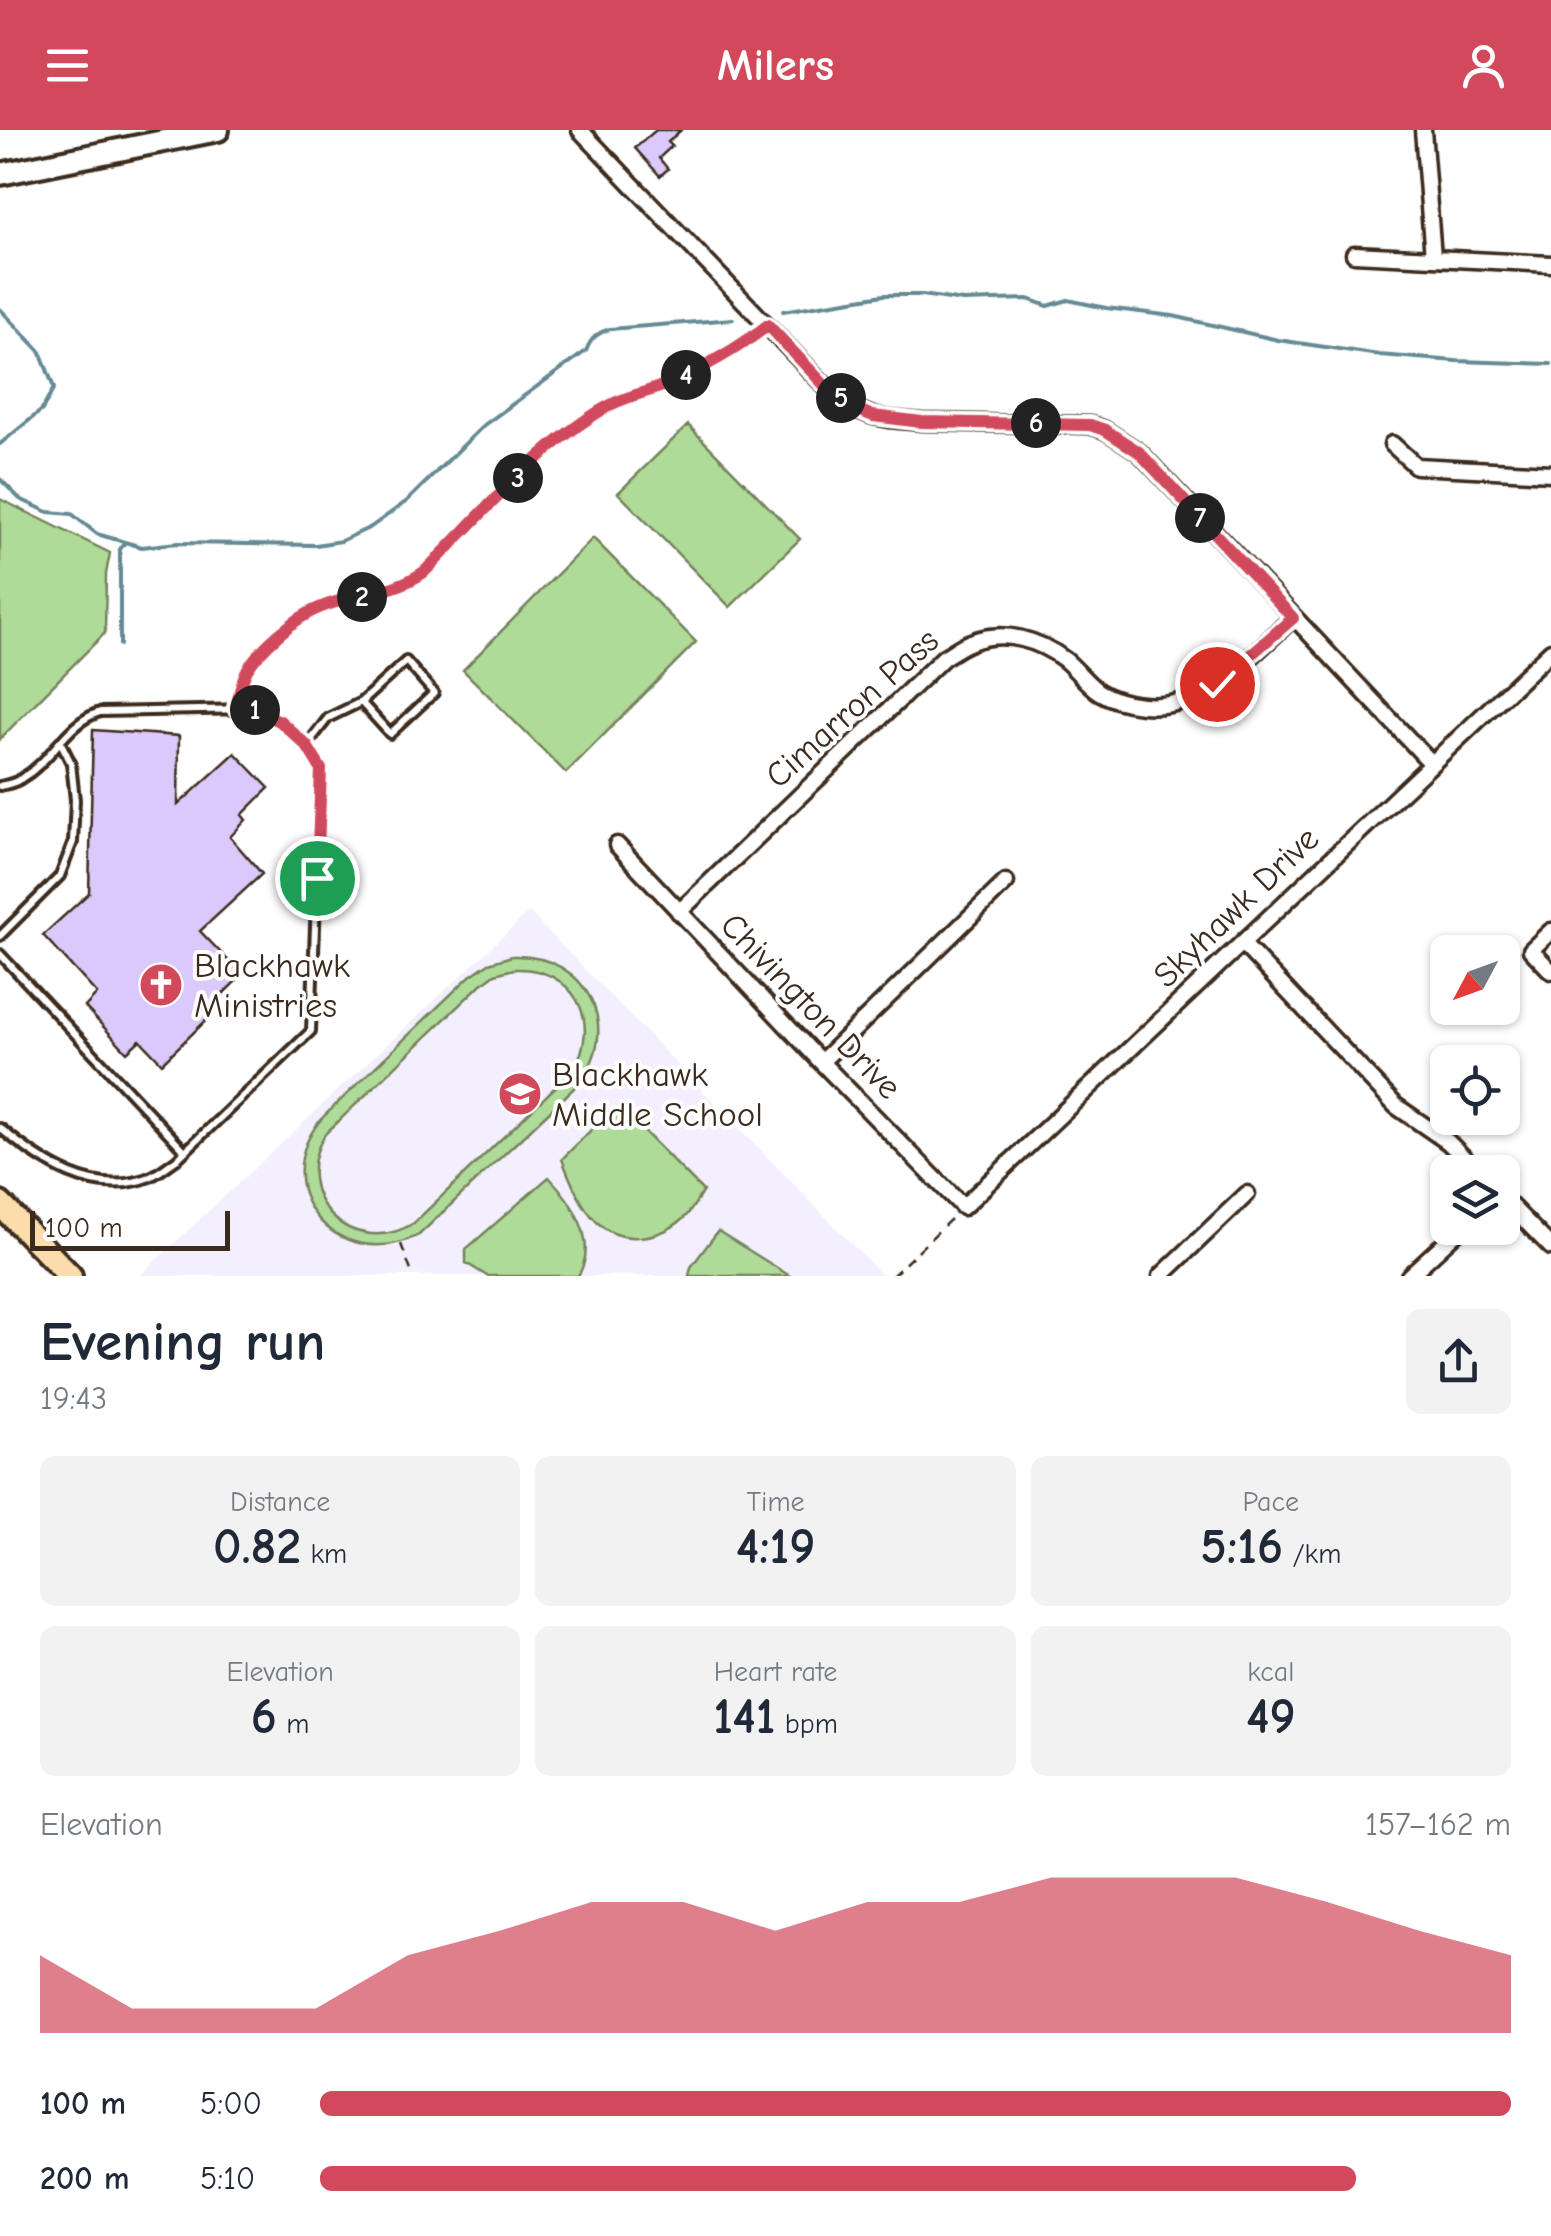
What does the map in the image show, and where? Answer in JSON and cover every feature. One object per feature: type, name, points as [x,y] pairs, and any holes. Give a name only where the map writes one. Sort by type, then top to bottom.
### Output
[{"type":"main road","points":[[1,174],[218,130]]},
{"type":"main road","points":[[0,1204],[70,1276]]},
{"type":"street","points":[[580,130],[827,388],[858,410],[873,416],[922,422],[1090,425],[1139,452],[1431,763]]},
{"type":"street","points":[[1423,130],[1433,257]]},
{"type":"street","points":[[1354,254],[1551,264]]},
{"type":"street","points":[[1392,444],[1416,466],[1551,473]]},
{"type":"street","name":"Cimarron Pass","points":[[679,912],[944,657],[972,642],[1000,636],[1036,641],[1066,660],[1099,692],[1126,702],[1155,706],[1184,701],[1217,684],[1293,618]]},
{"type":"street","name":"Skyhawk Drive","points":[[964,1206],[1551,651]]},
{"type":"street","name":"Chivington Drive","points":[[617,845],[821,1062],[964,1206]]},
{"type":"street","points":[[821,1062],[1006,882]]},
{"type":"street","points":[[1551,931],[1531,950],[1551,971]]},
{"type":"street","points":[[1242,943],[1396,1106],[1461,1155]]},
{"type":"street","points":[[1162,1276],[1247,1194]]},
{"type":"street","points":[[1520,1214],[1551,1246]]},
{"type":"street","points":[[1410,1276],[1443,1245]]},
{"type":"lane","points":[[236,708],[246,671],[300,618],[320,607],[409,583],[539,458],[584,421],[610,404],[658,388],[727,355],[768,325]]},
{"type":"lane","points":[[307,746],[328,718],[361,702],[406,661],[434,693],[390,734],[361,702]]},
{"type":"lane","points":[[0,786],[30,773],[80,721],[100,712],[250,708],[280,721],[307,746],[321,769],[311,1030],[154,1176],[110,1183],[65,1172],[40,1160],[0,1128]]},
{"type":"lane","points":[[0,936],[60,876],[73,842],[75,800],[71,762],[60,741]]},
{"type":"lane","points":[[0,954],[185,1151]]},
{"type":"path","points":[[892,1276],[964,1206]]},
{"type":"path","points":[[401,1244],[413,1276]]},
{"type":"shaded area","name":"Blackhawk Middle School","points":[[529,912],[883,1276],[139,1276]]},
{"type":"green space","points":[[688,425],[800,539],[730,607],[618,493]]},
{"type":"green space","points":[[0,499],[110,553],[105,633],[0,739]]},
{"type":"green space","points":[[593,538],[696,642],[566,773],[463,670]]},
{"type":"green space","points":[[512,956],[539,958],[561,967],[579,981],[598,1020],[590,1065],[575,1087],[419,1235],[389,1245],[361,1244],[336,1234],[317,1217],[305,1195],[301,1170],[307,1143],[324,1116],[470,976],[489,963]],"holes":[[[514,969],[535,971],[567,987],[583,1016],[585,1034],[572,1071],[414,1223],[391,1233],[369,1234],[349,1228],[332,1216],[320,1199],[314,1179],[315,1157],[325,1134],[479,986],[495,974]]]},
{"type":"green space","points":[[621,1108],[703,1191],[684,1218],[653,1235],[629,1237],[597,1222],[581,1201],[562,1159],[611,1110]]},
{"type":"green space","points":[[549,1177],[567,1198],[584,1236],[586,1250],[578,1276],[487,1276],[466,1263],[466,1249]]},
{"type":"green space","points":[[718,1231],[790,1276],[689,1276],[691,1267]]},
{"type":"building","points":[[656,130],[681,130],[659,158],[668,169],[660,176],[635,148]]},
{"type":"building","points":[[93,730],[179,736],[178,805],[235,753],[269,788],[242,815],[246,820],[230,837],[262,874],[200,931],[242,975],[213,1004],[218,1009],[162,1063],[140,1040],[127,1052],[85,1007],[97,994],[43,935],[89,893]]},
{"type":"waterway","points":[[783,311],[884,295],[963,301],[1028,299],[1048,306],[1068,300],[1379,355],[1551,364]]},
{"type":"waterway","points":[[0,309],[40,351],[54,388],[42,410],[0,444]]},
{"type":"waterway","points":[[0,479],[20,499],[48,512],[72,514],[97,534],[142,547],[177,543],[316,545],[341,541],[371,527],[407,501],[484,425],[586,351],[601,332],[733,319]]},
{"type":"waterway","points":[[120,645],[120,549],[125,542]]},
{"type":"place","name":"Blackhawk Ministries","points":[[161,985]]},
{"type":"place","name":"Blackhawk Middle School","points":[[520,1094]]},
{"type":"route","points":[[317,878],[321,769],[307,746],[280,721],[250,708],[236,708],[246,671],[259,655],[282,632],[320,607],[409,583],[539,458],[594,414],[727,355],[768,325],[827,388],[873,416],[922,422],[1090,425],[1139,452],[1293,618],[1217,684]]}]
